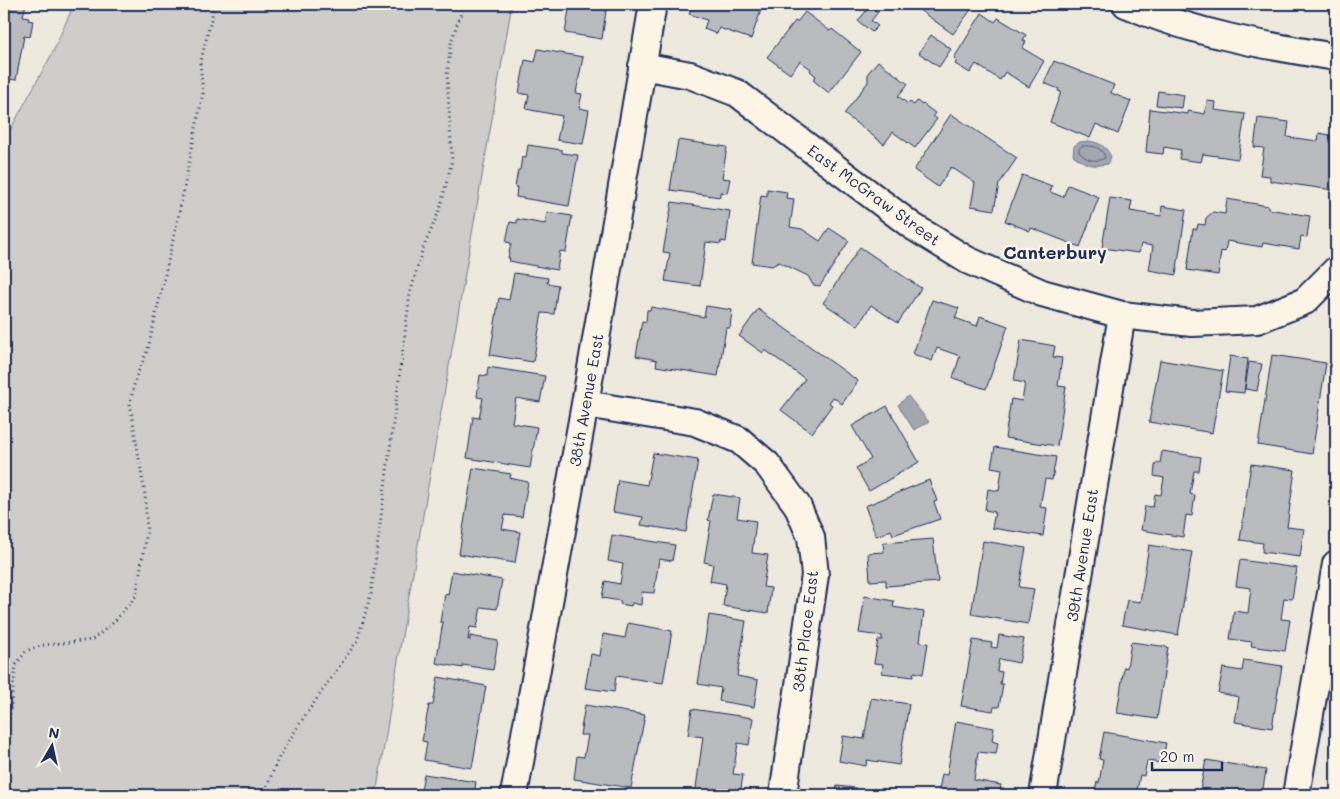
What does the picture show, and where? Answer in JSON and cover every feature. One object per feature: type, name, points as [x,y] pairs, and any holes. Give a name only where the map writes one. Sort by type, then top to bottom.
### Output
[{"type":"street","name":"38th Avenue East","points":[[514,795],[585,404],[653,4]]},
{"type":"street","points":[[1126,4],[1184,14],[1220,35],[1336,57]]},
{"type":"street","name":"East McGraw Street","points":[[642,66],[690,75],[737,93],[912,226],[967,260],[1042,293],[1122,315],[1192,322],[1257,320],[1305,301],[1336,270]]},
{"type":"street","name":"39th Avenue East","points":[[1043,795],[1122,315]]},
{"type":"street","name":"38th Place East","points":[[585,404],[694,422],[739,440],[767,464],[797,505],[811,537],[815,576],[783,795]]},
{"type":"street","points":[[1296,795],[1336,564]]},
{"type":"path","points":[[4,759],[16,665],[26,651],[43,645],[92,640],[114,623],[136,596],[147,531],[145,495],[130,403],[136,377],[148,349],[178,218],[203,92],[200,64],[215,4]]},
{"type":"path","points":[[264,795],[279,758],[357,641],[371,594],[410,294],[422,251],[440,209],[452,160],[446,75],[451,42],[464,4]]},
{"type":"shaded area","points":[[74,4],[512,4],[376,795],[4,795],[4,141],[53,52]]},
{"type":"water","points":[[1089,141],[1099,144],[1107,150],[1111,157],[1108,164],[1089,164],[1073,155],[1074,146],[1080,142]]},
{"type":"water","points":[[908,396],[929,422],[914,430],[898,405]]},
{"type":"building","points":[[4,4],[26,4],[23,16],[29,17],[28,20],[33,21],[30,37],[24,36],[16,80],[4,78]]},
{"type":"building","points":[[570,4],[607,4],[602,39],[565,33]]},
{"type":"building","points":[[693,4],[763,4],[751,39],[719,28],[717,34],[704,29],[707,20],[689,14]]},
{"type":"building","points":[[763,4],[775,4],[774,8]]},
{"type":"building","points":[[911,4],[979,4],[976,8],[973,7],[953,34]]},
{"type":"building","points":[[870,6],[878,12],[871,21],[878,26],[872,32],[858,21]]},
{"type":"building","points":[[805,12],[830,31],[832,29],[861,52],[829,93],[813,80],[816,76],[810,71],[811,69],[800,61],[790,74],[767,57],[795,21],[797,22]]},
{"type":"building","points":[[982,13],[995,22],[998,18],[1026,35],[1023,40],[1026,42],[1022,48],[1044,61],[1029,87],[1005,72],[1000,80],[976,64],[970,73],[955,64],[957,60],[954,58]]},
{"type":"building","points":[[931,35],[951,49],[939,67],[919,53]]},
{"type":"building","points":[[538,49],[583,57],[576,93],[582,94],[579,108],[589,110],[583,144],[557,140],[562,116],[526,109],[529,95],[519,93],[525,60],[535,62]]},
{"type":"building","points":[[878,61],[908,84],[898,96],[908,104],[910,102],[914,105],[917,101],[935,113],[933,116],[937,119],[915,148],[893,132],[884,144],[844,114],[868,82],[868,73]]},
{"type":"building","points":[[1054,61],[1114,85],[1111,93],[1131,101],[1118,134],[1096,124],[1090,138],[1050,122],[1061,92],[1058,91],[1059,89],[1044,83]]},
{"type":"building","points":[[1158,91],[1184,95],[1182,108],[1156,105]]},
{"type":"building","points":[[1207,101],[1216,102],[1215,110],[1245,114],[1238,159],[1203,154],[1201,162],[1179,159],[1181,150],[1164,147],[1163,154],[1146,152],[1150,109],[1188,114],[1188,111],[1205,114]]},
{"type":"building","points":[[951,114],[1017,158],[999,184],[994,210],[971,206],[975,183],[951,167],[938,187],[914,170]]},
{"type":"building","points":[[1258,118],[1289,122],[1287,137],[1318,141],[1319,133],[1336,136],[1336,166],[1333,190],[1270,181],[1270,176],[1260,175],[1264,148],[1254,147]]},
{"type":"building","points":[[678,140],[727,147],[722,178],[730,179],[727,193],[720,192],[720,197],[670,190]]},
{"type":"building","points":[[528,145],[562,150],[562,153],[578,155],[569,206],[516,197],[517,187],[515,187],[518,170],[520,170],[522,157],[526,158]]},
{"type":"building","points":[[1022,175],[1052,186],[1050,192],[1063,197],[1068,185],[1099,197],[1080,247],[1031,228],[1030,231],[1005,221]]},
{"type":"building","points":[[767,189],[787,192],[786,198],[794,199],[790,227],[802,229],[820,241],[829,228],[849,241],[820,286],[813,285],[808,276],[779,262],[772,266],[752,263],[761,195],[767,196]]},
{"type":"building","points":[[1110,198],[1132,201],[1130,211],[1161,216],[1162,206],[1186,210],[1176,275],[1149,270],[1153,246],[1141,244],[1139,253],[1102,248]]},
{"type":"building","points":[[1227,199],[1268,206],[1268,209],[1310,216],[1307,237],[1301,236],[1299,249],[1263,243],[1262,247],[1227,241],[1225,252],[1221,251],[1218,275],[1187,270],[1193,229],[1197,229],[1198,224],[1205,225],[1206,218],[1213,212],[1225,214]]},
{"type":"building","points":[[672,202],[730,211],[726,242],[721,241],[721,244],[706,242],[700,286],[665,281],[670,253],[663,252]]},
{"type":"building","points":[[547,212],[572,216],[566,252],[560,251],[557,270],[509,261],[511,243],[506,242],[510,222],[517,223],[517,219],[545,224]]},
{"type":"building","points":[[860,247],[921,288],[898,323],[871,305],[858,326],[823,303]]},
{"type":"building","points":[[514,273],[548,278],[547,283],[558,285],[554,314],[542,313],[533,362],[490,355],[499,298],[509,300]]},
{"type":"building","points":[[932,300],[959,308],[955,318],[977,326],[980,316],[1008,326],[986,389],[953,378],[960,356],[937,348],[932,361],[913,354]]},
{"type":"building","points":[[706,306],[732,310],[730,328],[726,328],[718,376],[656,366],[657,360],[636,356],[642,321],[646,322],[647,310],[650,310],[651,307],[704,317]]},
{"type":"building","points":[[758,309],[858,381],[842,404],[833,397],[829,403],[832,405],[812,433],[781,410],[805,379],[765,350],[763,353],[739,336]]},
{"type":"building","points":[[1021,340],[1055,346],[1053,357],[1062,358],[1058,386],[1066,387],[1057,446],[1005,438],[1011,399],[1022,401],[1025,383],[1014,381]]},
{"type":"building","points":[[1272,355],[1326,363],[1312,454],[1258,445]]},
{"type":"building","points":[[1230,356],[1248,359],[1244,393],[1225,391]]},
{"type":"building","points":[[1160,360],[1223,371],[1212,433],[1149,422]]},
{"type":"building","points":[[1249,362],[1262,364],[1257,391],[1245,389]]},
{"type":"building","points":[[488,367],[545,376],[540,402],[516,398],[512,423],[537,427],[530,468],[467,458],[473,417],[479,418],[483,398],[477,397],[480,375],[487,376]]},
{"type":"building","points":[[887,406],[919,462],[869,491],[856,468],[871,459],[852,426]]},
{"type":"building","points":[[995,447],[1056,457],[1052,480],[1045,479],[1040,507],[1047,508],[1043,536],[992,528],[995,512],[985,510],[988,489],[999,491],[1002,469],[991,467]]},
{"type":"building","points":[[1162,451],[1201,457],[1199,471],[1194,471],[1190,494],[1195,495],[1192,516],[1186,515],[1183,537],[1141,530],[1145,506],[1153,507],[1155,494],[1161,495],[1164,478],[1154,476],[1155,466],[1157,462],[1160,463]]},
{"type":"building","points":[[653,453],[698,460],[686,532],[641,525],[643,517],[613,512],[618,480],[647,485]]},
{"type":"building","points":[[1251,464],[1295,470],[1287,527],[1304,529],[1300,557],[1262,552],[1263,543],[1240,540]]},
{"type":"building","points":[[473,468],[511,474],[510,478],[528,482],[522,517],[505,515],[502,529],[520,532],[515,563],[459,554]]},
{"type":"building","points":[[929,480],[937,501],[934,502],[940,519],[893,535],[891,530],[876,536],[865,506]]},
{"type":"building","points":[[713,494],[740,498],[737,518],[756,521],[752,553],[768,555],[763,587],[771,588],[768,613],[723,606],[726,584],[710,581],[713,564],[704,562],[711,521],[708,520]]},
{"type":"building","points":[[612,535],[675,545],[672,561],[659,559],[654,593],[642,592],[641,605],[632,603],[631,606],[620,604],[621,601],[602,598],[605,581],[620,584],[623,564],[608,561]]},
{"type":"building","points":[[933,539],[938,582],[886,586],[886,580],[870,581],[868,553],[884,552],[883,543]]},
{"type":"building","points":[[983,541],[1026,548],[1019,587],[1034,589],[1028,624],[971,614]]},
{"type":"building","points":[[1149,545],[1192,552],[1178,635],[1122,625],[1127,600],[1140,602]]},
{"type":"building","points":[[1240,560],[1297,568],[1292,599],[1284,598],[1281,619],[1290,620],[1285,651],[1251,646],[1252,642],[1230,639],[1234,611],[1248,613],[1251,588],[1236,586]]},
{"type":"building","points":[[452,571],[502,580],[497,609],[481,607],[477,628],[470,627],[468,640],[470,640],[470,636],[498,641],[493,670],[463,665],[463,668],[436,663],[443,622],[440,622],[445,594],[448,595]]},
{"type":"building","points":[[865,596],[894,601],[893,607],[924,612],[920,642],[928,643],[923,674],[914,672],[913,677],[882,673],[883,664],[874,663],[878,640],[882,640],[882,636],[859,633]]},
{"type":"building","points":[[709,615],[746,621],[737,676],[758,680],[754,707],[719,701],[721,688],[698,684]]},
{"type":"building","points":[[628,623],[672,631],[663,683],[616,676],[614,692],[585,688],[591,654],[600,656],[603,634],[625,638]]},
{"type":"building","points":[[999,635],[1024,639],[1019,663],[999,659],[997,671],[1002,672],[1000,684],[1003,684],[999,707],[994,707],[993,711],[961,706],[973,640],[992,643],[991,647],[997,648]]},
{"type":"building","points":[[1131,642],[1168,647],[1157,719],[1117,713],[1124,667],[1127,668]]},
{"type":"building","points":[[1244,660],[1282,666],[1272,728],[1235,722],[1239,697],[1218,693],[1223,668],[1242,671]]},
{"type":"building","points":[[438,677],[486,686],[472,768],[424,760],[427,742],[422,741],[429,705],[433,705]]},
{"type":"building","points":[[871,698],[909,704],[899,765],[867,760],[866,766],[839,761],[843,736],[864,739]]},
{"type":"building","points":[[585,705],[645,715],[631,788],[574,779],[577,756],[584,757],[588,735],[580,735]]},
{"type":"building","points":[[692,709],[753,718],[749,745],[738,743],[733,774],[743,775],[740,795],[695,795],[703,737],[688,735]]},
{"type":"building","points":[[956,721],[994,728],[992,741],[998,743],[996,754],[978,752],[974,780],[1001,785],[999,795],[938,795],[942,774],[947,775]]},
{"type":"building","points":[[1104,732],[1166,743],[1162,763],[1147,761],[1144,776],[1140,775],[1137,790],[1139,790],[1139,795],[1094,795],[1097,782],[1099,783],[1103,760],[1099,759]]},
{"type":"building","points":[[1206,760],[1266,770],[1262,795],[1199,795]]},
{"type":"building","points":[[424,774],[476,782],[474,795],[420,795]]},
{"type":"building","points":[[837,786],[856,788],[856,791],[883,795],[832,795],[832,792],[836,792]]},
{"type":"building","points":[[572,791],[602,795],[571,795]]},
{"type":"district","name":"Canterbury","points":[[1055,253]]}]
